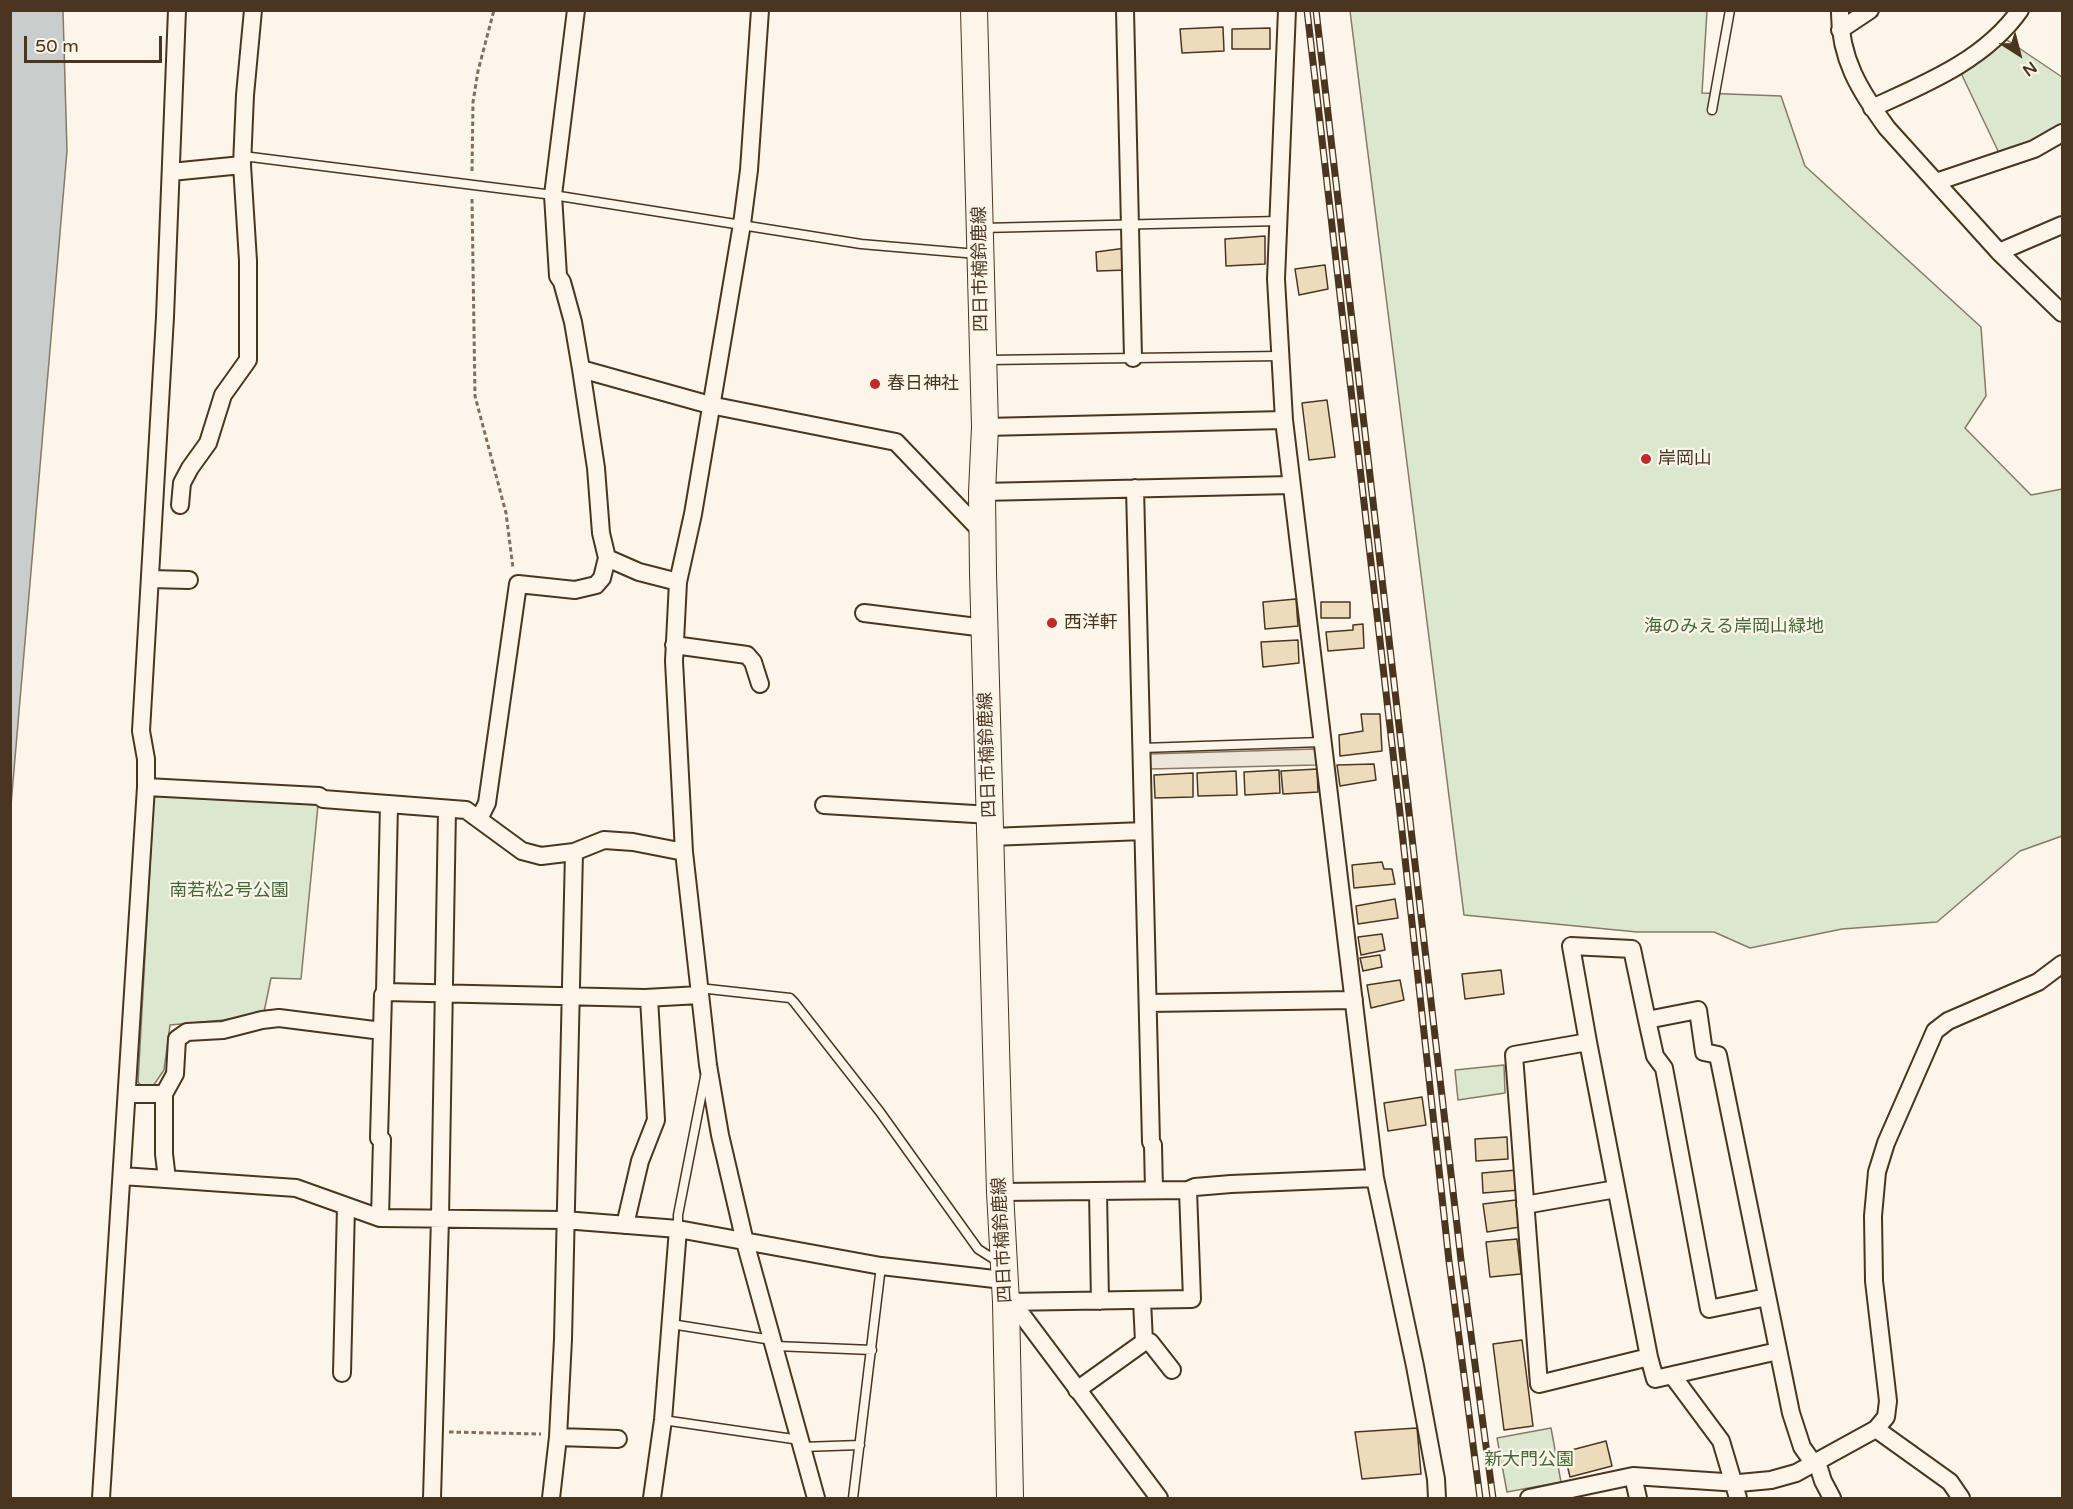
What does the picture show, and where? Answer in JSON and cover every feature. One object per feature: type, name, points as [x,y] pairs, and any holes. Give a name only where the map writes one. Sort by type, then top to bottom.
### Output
[{"type":"main road","name":"四日市楠鈴鹿線","points":[[974,10],[984,360],[985,427],[982,492],[985,628],[1000,1192],[1006,1288],[1010,1498]]},
{"type":"street","points":[[101,1498],[146,787],[146,759],[141,731],[155,505],[177,10]]},
{"type":"street","points":[[155,505],[187,505],[182,483],[208,443],[216,424],[223,395],[248,360],[248,261],[242,160],[253,10]]},
{"type":"street","points":[[479,819],[487,803],[519,585],[575,590],[596,585],[602,578],[607,558],[601,533],[596,468],[573,322],[562,282],[558,276],[553,195],[576,10]]},
{"type":"street","points":[[760,10],[742,224],[693,514],[678,582],[674,645],[684,852],[708,1065],[720,1135],[745,1242],[816,1498]]},
{"type":"street","points":[[1125,10],[1133,358]]},
{"type":"street","points":[[1287,10],[1276,279],[1284,420],[1375,1178],[1415,1366],[1436,1479],[1437,1498]]},
{"type":"street","points":[[1840,10],[1839,30],[1844,51],[1863,96],[1887,128],[1999,252],[2062,313]]},
{"type":"street","points":[[1839,30],[1869,10]]},
{"type":"street","points":[[1872,108],[1982,50],[2011,23],[2020,10]]},
{"type":"street","points":[[1936,182],[2034,148],[2062,133]]},
{"type":"street","points":[[171,172],[242,160]]},
{"type":"street","points":[[1999,252],[2062,225]]},
{"type":"street","points":[[581,369],[710,405],[896,442],[983,533]]},
{"type":"street","points":[[985,427],[1284,420]]},
{"type":"street","points":[[982,492],[1291,485]]},
{"type":"street","points":[[1135,488],[1154,1191]]},
{"type":"street","points":[[607,558],[639,572],[678,582]]},
{"type":"street","points":[[151,579],[189,580]]},
{"type":"street","points":[[864,613],[985,628]]},
{"type":"street","points":[[674,645],[747,655],[753,662],[760,684]]},
{"type":"street","points":[[146,787],[319,796],[323,799],[466,810],[522,851],[541,856],[574,852],[604,840],[633,842],[684,852]]},
{"type":"street","points":[[380,1218],[382,1140],[379,1138],[390,804]]},
{"type":"street","points":[[824,805],[991,826],[1143,831]]},
{"type":"street","points":[[432,1498],[440,1218],[447,809]]},
{"type":"street","points":[[551,1498],[558,1435],[563,1339],[574,852]]},
{"type":"street","points":[[1767,1297],[1709,1309],[1664,1068],[1654,1056],[1632,949],[1571,946],[1616,1189],[1655,1379],[1778,1351]]},
{"type":"street","points":[[1530,1498],[1633,1476],[1736,1491],[1796,1473],[1876,1429],[1886,1417],[1888,1401],[1878,1322],[1873,1251],[1877,1172],[1886,1143],[1935,1031],[1948,1021],[2038,982],[2062,964]]},
{"type":"street","points":[[385,992],[649,998],[700,992]]},
{"type":"street","points":[[625,1225],[640,1161],[656,1120],[649,998]]},
{"type":"street","points":[[1148,1003],[1354,1000]]},
{"type":"street","points":[[1647,1020],[1698,1010],[1704,1052],[1718,1055],[1791,1413],[1802,1446],[1815,1463],[1832,1498]]},
{"type":"street","points":[[167,1179],[164,1154],[165,1094],[175,1074],[177,1039],[187,1032],[223,1030],[279,1018],[382,1031]]},
{"type":"street","points":[[1588,1042],[1514,1055],[1539,1384],[1649,1357]]},
{"type":"street","points":[[127,1094],[165,1094]]},
{"type":"street","points":[[122,1176],[296,1188],[380,1218],[564,1220],[678,1229],[1006,1288],[1100,1301],[1192,1299],[1188,1190]]},
{"type":"street","points":[[1000,1192],[1188,1190],[1195,1187],[1231,1184],[1375,1178]]},
{"type":"street","points":[[1525,1205],[1616,1189]]},
{"type":"street","points":[[1098,1192],[1100,1301]]},
{"type":"street","points":[[342,1373],[346,1206]]},
{"type":"street","points":[[652,1498],[663,1420],[678,1229]]},
{"type":"street","points":[[1006,1288],[1077,1390],[1160,1498]]},
{"type":"street","points":[[1142,1300],[1144,1342]]},
{"type":"street","points":[[1077,1390],[1144,1342],[1150,1342],[1172,1370]]},
{"type":"street","points":[[1672,1375],[1721,1441],[1736,1491]]},
{"type":"street","points":[[1876,1429],[1950,1482],[1961,1498]]},
{"type":"street","points":[[558,1435],[618,1439]]},
{"type":"street","points":[[1633,1476],[1638,1498]]},
{"type":"lane","points":[[1712,110],[1730,10]]},
{"type":"lane","points":[[242,160],[553,195],[861,244],[981,255]]},
{"type":"lane","points":[[980,228],[1279,221]]},
{"type":"lane","points":[[984,360],[1281,356]]},
{"type":"lane","points":[[1142,748],[1322,742]]},
{"type":"lane","points":[[700,992],[790,998],[880,1112],[1006,1288]]},
{"type":"lane","points":[[678,1229],[680,1204],[708,1065]]},
{"type":"lane","points":[[853,1498],[881,1266]]},
{"type":"lane","points":[[670,1324],[774,1343],[872,1350]]},
{"type":"lane","points":[[663,1420],[801,1443],[860,1445]]},
{"type":"path","points":[[494,10],[478,71],[473,102],[471,185],[475,396],[506,513],[514,576],[519,585]]},
{"type":"path","points":[[434,1432],[558,1435]]},
{"type":"green space","name":"海のみえる岸岡山緑地","points":[[1350,11],[1707,11],[1702,93],[1781,96],[1805,166],[1981,327],[1986,396],[1965,428],[2031,495],[2062,489],[2062,836],[2020,851],[1937,922],[1842,929],[1750,948],[1714,932],[1637,932],[1464,915]]},
{"type":"green space","points":[[2007,40],[2062,77],[2062,123],[2040,137],[1999,153],[1960,71]]},
{"type":"green space","name":"南若松2号公園","points":[[154,793],[318,805],[301,979],[271,978],[264,1012],[224,1020],[170,1025],[164,1070],[151,1089],[144,1089],[138,1082]]},
{"type":"green space","points":[[1504,1065],[1505,1093],[1458,1100],[1455,1070]]},
{"type":"green space","name":"新大門公園","points":[[1551,1428],[1561,1482],[1507,1492],[1497,1438]]},
{"type":"shaded area","points":[[11,10],[63,11],[67,151],[11,805]]},
{"type":"shaded area","points":[[1315,749],[1316,765],[1150,769],[1148,754]]},
{"type":"building","points":[[1223,27],[1224,51],[1182,53],[1180,29]]},
{"type":"building","points":[[1270,28],[1270,49],[1232,49],[1232,29]]},
{"type":"building","points":[[1265,236],[1265,264],[1226,266],[1225,239]]},
{"type":"building","points":[[1126,248],[1128,270],[1097,271],[1096,252]]},
{"type":"building","points":[[1325,265],[1328,289],[1299,295],[1295,269]]},
{"type":"building","points":[[1327,400],[1335,457],[1309,460],[1302,403]]},
{"type":"building","points":[[1296,599],[1298,626],[1265,629],[1263,602]]},
{"type":"building","points":[[1321,602],[1350,602],[1350,618],[1321,618]]},
{"type":"building","points":[[1363,624],[1364,648],[1328,651],[1326,632],[1353,630],[1353,625]]},
{"type":"building","points":[[1298,640],[1299,663],[1263,667],[1261,642]]},
{"type":"building","points":[[1361,714],[1380,714],[1382,751],[1340,756],[1339,735],[1363,731]]},
{"type":"building","points":[[1374,764],[1376,780],[1340,786],[1337,765]]},
{"type":"building","points":[[1317,769],[1318,792],[1283,794],[1281,771]]},
{"type":"building","points":[[1279,770],[1280,793],[1245,795],[1244,772]]},
{"type":"building","points":[[1236,771],[1237,795],[1198,796],[1197,773]]},
{"type":"building","points":[[1193,773],[1193,797],[1155,798],[1154,775]]},
{"type":"building","points":[[1382,862],[1384,869],[1392,869],[1395,884],[1354,888],[1352,865]]},
{"type":"building","points":[[1395,899],[1398,918],[1358,924],[1356,906]]},
{"type":"building","points":[[1382,934],[1385,950],[1361,955],[1358,937]]},
{"type":"building","points":[[1380,955],[1382,967],[1363,971],[1360,958]]},
{"type":"building","points":[[1501,970],[1504,994],[1465,999],[1462,974]]},
{"type":"building","points":[[1400,980],[1404,1000],[1371,1008],[1367,985]]},
{"type":"building","points":[[1422,1097],[1426,1125],[1388,1131],[1384,1103]]},
{"type":"building","points":[[1507,1137],[1508,1159],[1476,1161],[1475,1139]]},
{"type":"building","points":[[1517,1170],[1519,1190],[1483,1193],[1482,1173]]},
{"type":"building","points":[[1516,1200],[1520,1227],[1487,1232],[1483,1204]]},
{"type":"building","points":[[1517,1239],[1521,1274],[1490,1277],[1486,1242]]},
{"type":"building","points":[[1522,1340],[1533,1426],[1504,1430],[1493,1344]]},
{"type":"building","points":[[1417,1428],[1421,1474],[1362,1479],[1355,1432]]},
{"type":"building","points":[[1606,1441],[1612,1466],[1570,1477],[1564,1452]]},
{"type":"railway","points":[[1307,10],[1401,822],[1449,1261],[1480,1498]]},
{"type":"railway","points":[[1316,10],[1461,1260],[1493,1498]]},
{"type":"place","name":"春日神社","points":[[875,384]]},
{"type":"place","name":"岸岡山","points":[[1646,459]]},
{"type":"place","name":"西洋軒","points":[[1052,623]]}]
